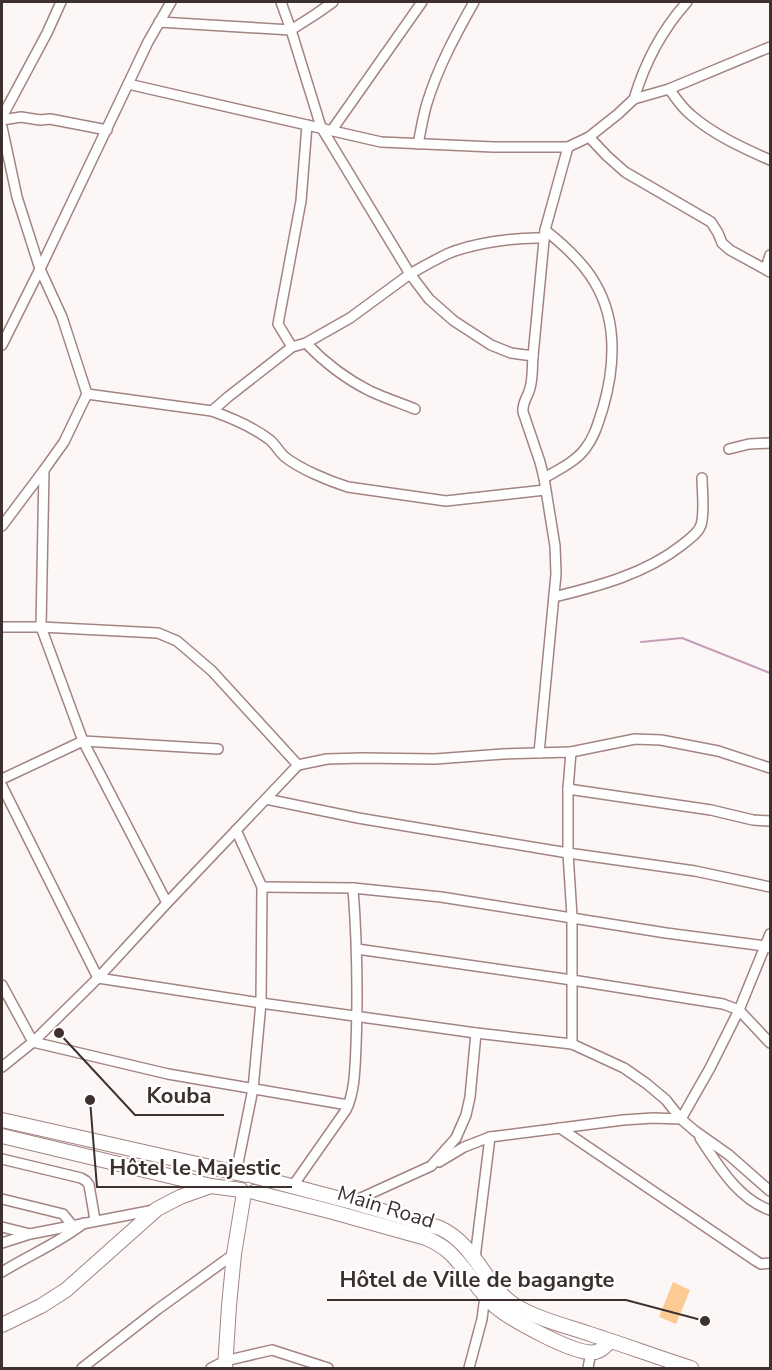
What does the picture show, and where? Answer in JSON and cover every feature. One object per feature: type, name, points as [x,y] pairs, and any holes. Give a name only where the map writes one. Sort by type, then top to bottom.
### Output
[{"type":"street","points":[[2,118],[61,2]]},
{"type":"street","points":[[2,345],[128,84],[171,2]]},
{"type":"street","points":[[281,2],[321,127],[410,274],[429,299],[453,321],[491,345],[512,353],[532,356]]},
{"type":"street","points":[[159,22],[291,30],[333,2]]},
{"type":"street","points":[[332,130],[423,2]]},
{"type":"street","points":[[418,144],[426,105],[436,77],[456,33],[474,2]]},
{"type":"street","points":[[634,99],[646,64],[662,33],[687,2]]},
{"type":"street","points":[[128,84],[381,142],[494,147],[568,147],[589,137],[634,99],[669,89],[771,47]]},
{"type":"street","points":[[669,89],[689,114],[708,128],[737,145],[771,160]]},
{"type":"street","points":[[2,118],[50,119],[107,130]]},
{"type":"street","points":[[292,347],[278,324],[301,201],[308,125]]},
{"type":"street","points":[[2,128],[17,196],[40,269],[62,317],[87,394],[64,442],[2,526]]},
{"type":"street","points":[[589,137],[625,172],[711,222],[722,243],[730,250],[768,270],[771,255]]},
{"type":"street","points":[[539,753],[556,574],[555,546],[544,478],[522,407],[530,392],[544,234],[568,147]]},
{"type":"street","points":[[212,411],[292,347],[306,343],[350,318],[410,274],[459,250],[544,234],[573,254],[596,283],[607,309],[613,334],[613,355],[608,392],[595,434],[583,451],[566,466],[544,478]]},
{"type":"street","points":[[306,343],[347,378],[372,392],[415,409]]},
{"type":"street","points":[[87,394],[212,411],[232,418],[269,439],[286,458],[333,483],[348,487],[446,501],[545,490]]},
{"type":"street","points":[[729,449],[749,444],[771,443]]},
{"type":"street","points":[[44,470],[41,627],[83,741],[167,903]]},
{"type":"street","points":[[554,597],[596,587],[652,565],[694,535],[701,524],[702,478]]},
{"type":"street","points":[[2,627],[158,633],[177,641],[212,671],[298,765]]},
{"type":"street","points":[[2,1067],[33,1042],[98,978],[298,765],[327,759],[435,759],[571,752],[635,739],[661,740],[718,751],[771,768]]},
{"type":"street","points":[[2,779],[83,741],[218,749]]},
{"type":"street","points":[[571,752],[568,789],[568,853],[572,917],[572,1044]]},
{"type":"street","points":[[2,786],[98,978]]},
{"type":"street","points":[[568,789],[711,810],[753,820],[771,821]]},
{"type":"street","points":[[266,799],[358,818],[568,853],[695,871],[771,887]]},
{"type":"street","points":[[236,830],[262,887],[261,1003],[245,1175]]},
{"type":"street","points":[[262,887],[353,888],[441,897],[768,948]]},
{"type":"street","points":[[292,1187],[348,1105],[353,1081],[357,1017],[357,949],[353,888]]},
{"type":"street","points":[[681,1119],[739,1010],[768,948],[771,934]]},
{"type":"street","points":[[357,949],[723,1004],[739,1010],[771,1043]]},
{"type":"street","points":[[98,978],[357,1017],[572,1044],[624,1068],[666,1100],[681,1119],[695,1131],[729,1155],[767,1188],[771,1176]]},
{"type":"street","points":[[2,985],[33,1042],[168,1074],[348,1105]]},
{"type":"street","points":[[431,1166],[456,1138],[466,1115],[476,1033]]},
{"type":"street","points":[[352,1202],[431,1166],[464,1147],[490,1137],[622,1120],[681,1119]]},
{"type":"street","points":[[2,1120],[245,1175],[352,1202],[441,1228],[456,1238],[475,1258],[496,1288],[516,1306],[568,1327],[691,1368]]},
{"type":"street","points":[[560,1128],[756,1261],[761,1264],[771,1263]]},
{"type":"street","points":[[695,1131],[723,1172],[742,1193],[762,1207],[771,1210]]},
{"type":"street","name":"Main Road","points":[[2,1136],[211,1186],[333,1212],[426,1238],[440,1244],[450,1253],[485,1296],[503,1312],[563,1344],[591,1352]]},
{"type":"street","points":[[475,1258],[490,1137]]},
{"type":"street","points":[[2,1159],[86,1181],[89,1185],[90,1221]]},
{"type":"street","points":[[225,1365],[234,1254],[246,1192],[258,1185],[257,1180],[245,1175]]},
{"type":"street","points":[[2,1325],[41,1306],[66,1290],[158,1209],[180,1197],[211,1186]]},
{"type":"street","points":[[2,1199],[63,1214],[72,1225]]},
{"type":"street","points":[[2,1243],[30,1234],[158,1209]]},
{"type":"street","points":[[2,1272],[90,1221]]},
{"type":"street","points":[[2,1227],[30,1234]]},
{"type":"street","points":[[82,1368],[234,1254]]},
{"type":"street","points":[[469,1368],[482,1319],[485,1296]]},
{"type":"street","points":[[563,1344],[568,1327]]},
{"type":"street","points":[[588,1368],[591,1352],[601,1350],[610,1341]]},
{"type":"street","points":[[211,1368],[272,1350],[328,1368]]},
{"type":"shaded area","points":[[673,1282],[690,1290],[676,1324],[659,1317]]},
{"type":"waterway","points":[[641,642],[682,638],[770,673]]},
{"type":"place","name":"Kouba","points":[[59,1033]]},
{"type":"place","name":"Hôtel le Majestic","points":[[90,1100]]},
{"type":"place","name":"Hôtel de Ville de bagangte","points":[[705,1321]]}]
